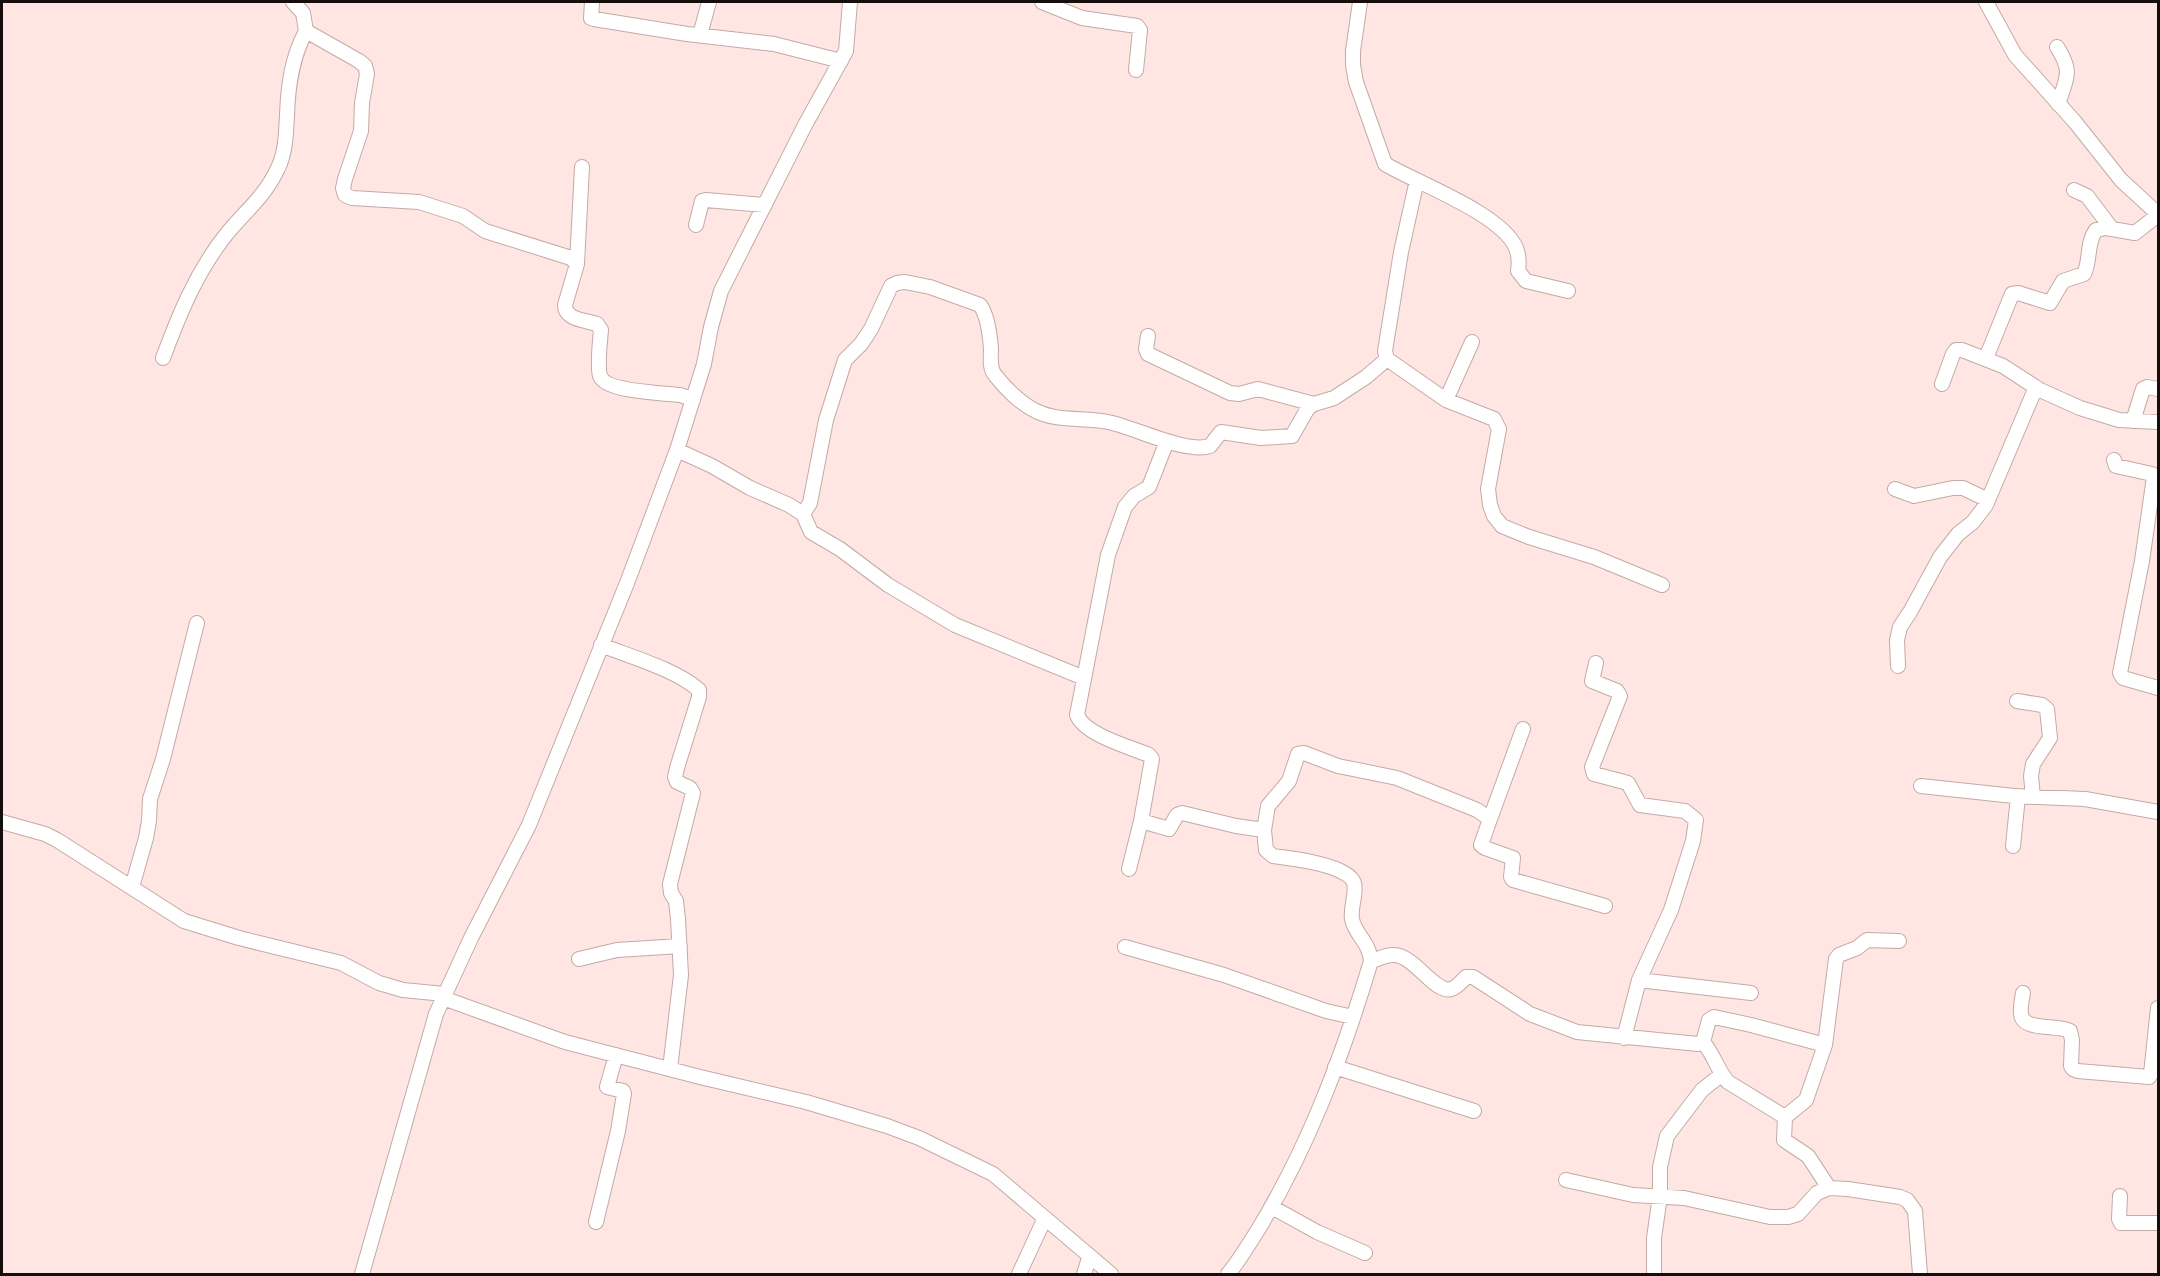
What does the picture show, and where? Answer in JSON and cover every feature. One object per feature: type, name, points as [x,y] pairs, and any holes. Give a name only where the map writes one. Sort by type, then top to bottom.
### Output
[{"type":"street","points":[[163,358],[179,314],[204,266],[225,237],[267,191],[280,166],[286,140],[288,96],[293,63],[298,45],[306,31],[303,13],[293,2]]},
{"type":"street","points":[[592,2],[590,15],[594,19],[700,36],[774,44],[841,61]]},
{"type":"street","points":[[700,36],[710,2]]},
{"type":"street","points":[[362,1275],[436,1014],[529,825],[627,583],[693,400],[721,291],[805,125],[846,51],[850,2]]},
{"type":"street","points":[[1360,2],[1353,65],[1356,82],[1385,165],[1472,208],[1508,235],[1516,248],[1519,259],[1518,271],[1526,281],[1568,291]]},
{"type":"street","points":[[1986,2],[2015,55],[2121,180],[2158,215],[2135,233],[2101,228],[2096,230],[2092,235],[2084,274],[2063,281],[2050,303],[2018,293],[2012,294],[1986,358]]},
{"type":"street","points":[[1049,3],[1082,18],[1137,27],[1140,30],[1136,70]]},
{"type":"street","points":[[306,31],[359,61],[365,66],[368,74],[361,112],[361,131],[345,179],[343,188],[345,195],[352,198],[420,202],[463,216],[485,231],[566,256],[577,264]]},
{"type":"street","points":[[2057,47],[2068,69],[2058,104]]},
{"type":"street","points":[[582,167],[577,264],[565,312],[568,316],[597,324],[601,330],[599,373],[602,380],[610,385],[682,395],[693,400]]},
{"type":"street","points":[[1417,180],[1401,252],[1385,351],[1387,359],[1446,400],[1494,419],[1498,423],[1499,429],[1488,489],[1494,516],[1502,526],[1529,537],[1594,557],[1662,585]]},
{"type":"street","points":[[2074,190],[2087,196],[2112,229]]},
{"type":"street","points":[[696,225],[702,201],[765,205]]},
{"type":"street","points":[[803,514],[810,502],[826,420],[844,360],[861,344],[871,329],[891,286],[901,282],[930,287],[980,305],[987,324],[992,372],[1014,395],[1034,411],[1054,416],[1109,422],[1167,441],[1201,448],[1210,446],[1221,432],[1254,438],[1292,436],[1308,408],[1334,398],[1387,359]]},
{"type":"street","points":[[1148,336],[1146,350],[1148,354],[1230,393],[1239,394],[1258,389],[1314,404]]},
{"type":"street","points":[[1446,400],[1472,342]]},
{"type":"street","points":[[1942,384],[1953,354],[1956,350],[1962,350],[2003,366],[2058,399],[2100,416],[2158,422]]},
{"type":"street","points":[[1898,666],[1897,640],[1900,627],[1940,557],[1958,534],[1973,522],[1988,501],[2036,387]]},
{"type":"street","points":[[2133,421],[2143,389],[2147,387],[2158,389]]},
{"type":"street","points":[[1129,869],[1141,821],[1152,759],[1149,755],[1088,728],[1080,720],[1078,709],[1108,555],[1125,507],[1134,496],[1149,487],[1167,441]]},
{"type":"street","points":[[676,450],[712,466],[750,488],[782,501],[803,514],[811,532],[840,549],[888,585],[939,616],[979,636],[1084,678]]},
{"type":"street","points":[[2114,460],[2116,466],[2152,474],[2154,477],[2142,561],[2120,673],[2123,678],[2158,688]]},
{"type":"street","points":[[1896,489],[1914,495],[1963,488],[1988,501]]},
{"type":"street","points":[[132,887],[146,838],[150,799],[163,759],[197,623]]},
{"type":"street","points":[[601,645],[669,672],[699,690],[699,697],[675,777],[677,782],[690,788],[693,793],[670,884],[671,893],[676,901],[681,975],[670,1069]]},
{"type":"street","points":[[1596,663],[1592,681],[1617,691],[1620,696],[1592,767],[1594,774],[1628,783],[1640,805],[1685,811],[1696,820],[1693,841],[1671,910],[1639,980],[1624,1038]]},
{"type":"street","points":[[2017,701],[2042,705],[2047,709],[2050,738],[2033,764],[2031,776],[2033,797]]},
{"type":"street","points":[[1523,729],[1481,845],[1512,858],[1511,877],[1513,880],[1605,906]]},
{"type":"street","points":[[1228,1275],[1272,1207],[1324,1100],[1371,961],[1366,942],[1355,928],[1352,919],[1354,885],[1349,875],[1332,867],[1269,854],[1266,850],[1264,830],[1268,806],[1289,781],[1298,753],[1338,766],[1397,778],[1478,810],[1490,819]]},
{"type":"street","points":[[1921,786],[2018,796],[2085,799],[2158,812]]},
{"type":"street","points":[[2013,846],[2018,796]]},
{"type":"street","points":[[1141,821],[1169,829],[1177,815],[1188,813],[1236,826],[1264,830]]},
{"type":"street","points":[[2,822],[51,837],[184,921],[239,938],[341,963],[379,983],[404,990],[443,996],[565,1042],[806,1102],[919,1138],[993,1174],[1111,1275]]},
{"type":"street","points":[[1829,1188],[1808,1156],[1784,1140],[1785,1117],[1806,1100],[1825,1045],[1836,959],[1839,955],[1857,948],[1867,940],[1899,941]]},
{"type":"street","points":[[579,958],[617,950],[680,946]]},
{"type":"street","points":[[1125,946],[1224,975],[1326,1011],[1353,1017]]},
{"type":"street","points":[[1371,961],[1390,955],[1401,956],[1440,987],[1448,990],[1453,989],[1466,977],[1473,977],[1510,1003],[1555,1025],[1577,1032],[1691,1044],[1703,1042]]},
{"type":"street","points":[[1639,980],[1751,993]]},
{"type":"street","points":[[2023,993],[2021,1013],[2026,1022],[2070,1031],[2071,1066],[2073,1070],[2078,1071],[2149,1077],[2158,1008]]},
{"type":"street","points":[[1703,1042],[1709,1020],[1714,1017],[1825,1045]]},
{"type":"street","points":[[1703,1042],[1713,1053],[1721,1075],[1728,1082],[1785,1117]]},
{"type":"street","points":[[596,1222],[624,1094],[623,1091],[607,1087],[616,1055]]},
{"type":"street","points":[[1335,1067],[1474,1111]]},
{"type":"street","points":[[1654,1275],[1654,1238],[1660,1196],[1660,1167],[1666,1136],[1702,1090],[1721,1075]]},
{"type":"street","points":[[1566,1180],[1633,1195],[1684,1198],[1770,1217],[1788,1217],[1798,1214],[1817,1193],[1829,1188],[1900,1197],[1907,1200],[1915,1211],[1920,1275]]},
{"type":"street","points":[[2120,1196],[2119,1219],[2121,1223],[2158,1223]]},
{"type":"street","points":[[1272,1207],[1317,1232],[1365,1253]]},
{"type":"street","points":[[1019,1275],[1044,1220]]},
{"type":"street","points":[[1084,1275],[1089,1258]]}]
